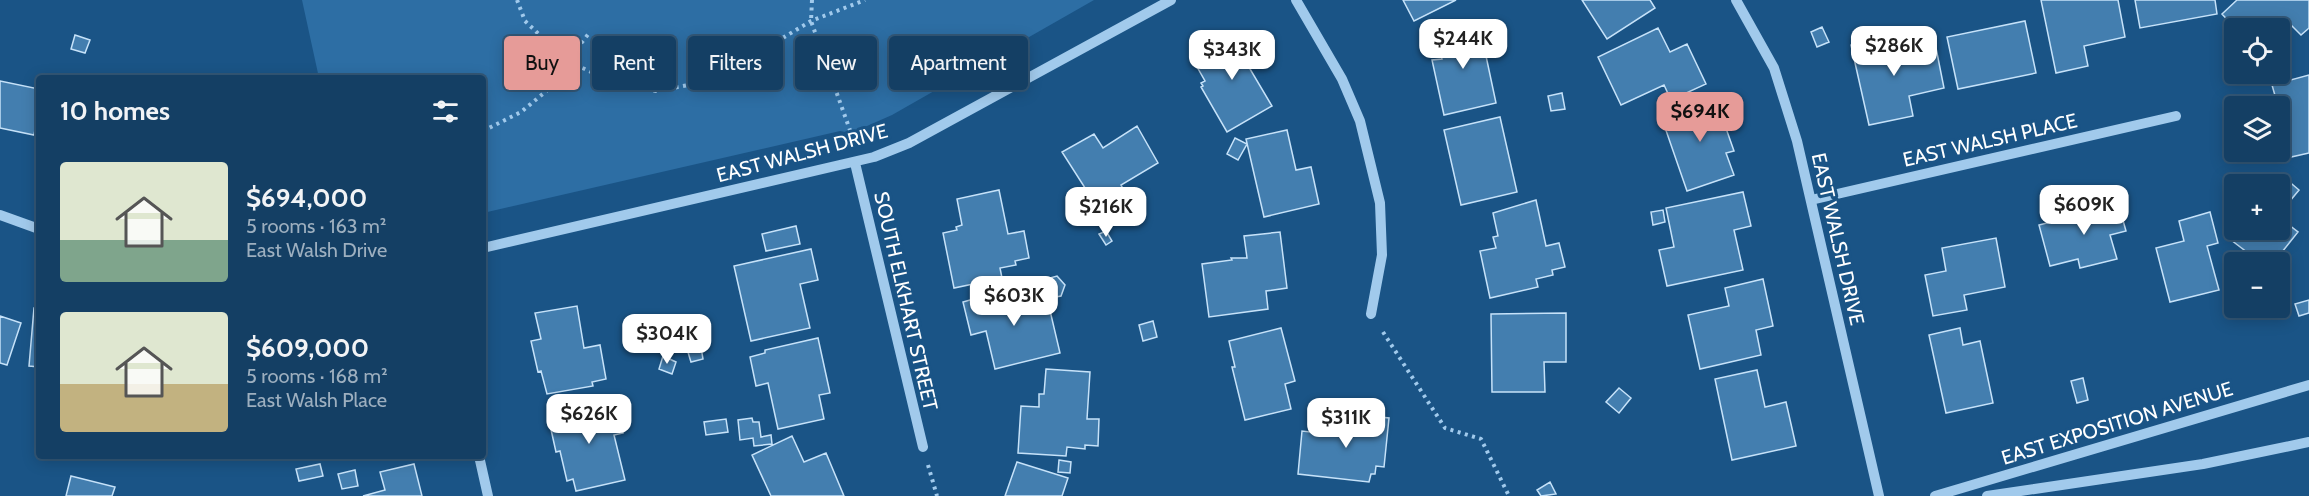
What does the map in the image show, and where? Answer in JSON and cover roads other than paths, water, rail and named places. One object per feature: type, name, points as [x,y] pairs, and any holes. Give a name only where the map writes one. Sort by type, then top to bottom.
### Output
[{"type":"street","name":"EAST WALSH DRIVE","points":[[486,247],[855,163],[909,143],[1171,0]]},
{"type":"street","points":[[1296,0],[1342,79],[1360,121],[1380,203],[1382,255],[1371,314]]},
{"type":"street","name":"EAST WALSH DRIVE","points":[[1736,0],[1774,68],[1797,141],[1879,496]]},
{"type":"street","name":"EAST WALSH PLACE","points":[[1811,200],[2176,116]]},
{"type":"street","name":"SOUTH ELKHART STREET","points":[[855,163],[923,447]]},
{"type":"street","points":[[0,214],[36,228]]},
{"type":"street","name":"EAST EXPOSITION AVENUE","points":[[1935,496],[2309,385]]},
{"type":"street","name":"EAST EXPOSITION AVENUE","points":[[1987,496],[2203,464],[2309,442]]},
{"type":"street","points":[[480,459],[488,496]]}]
